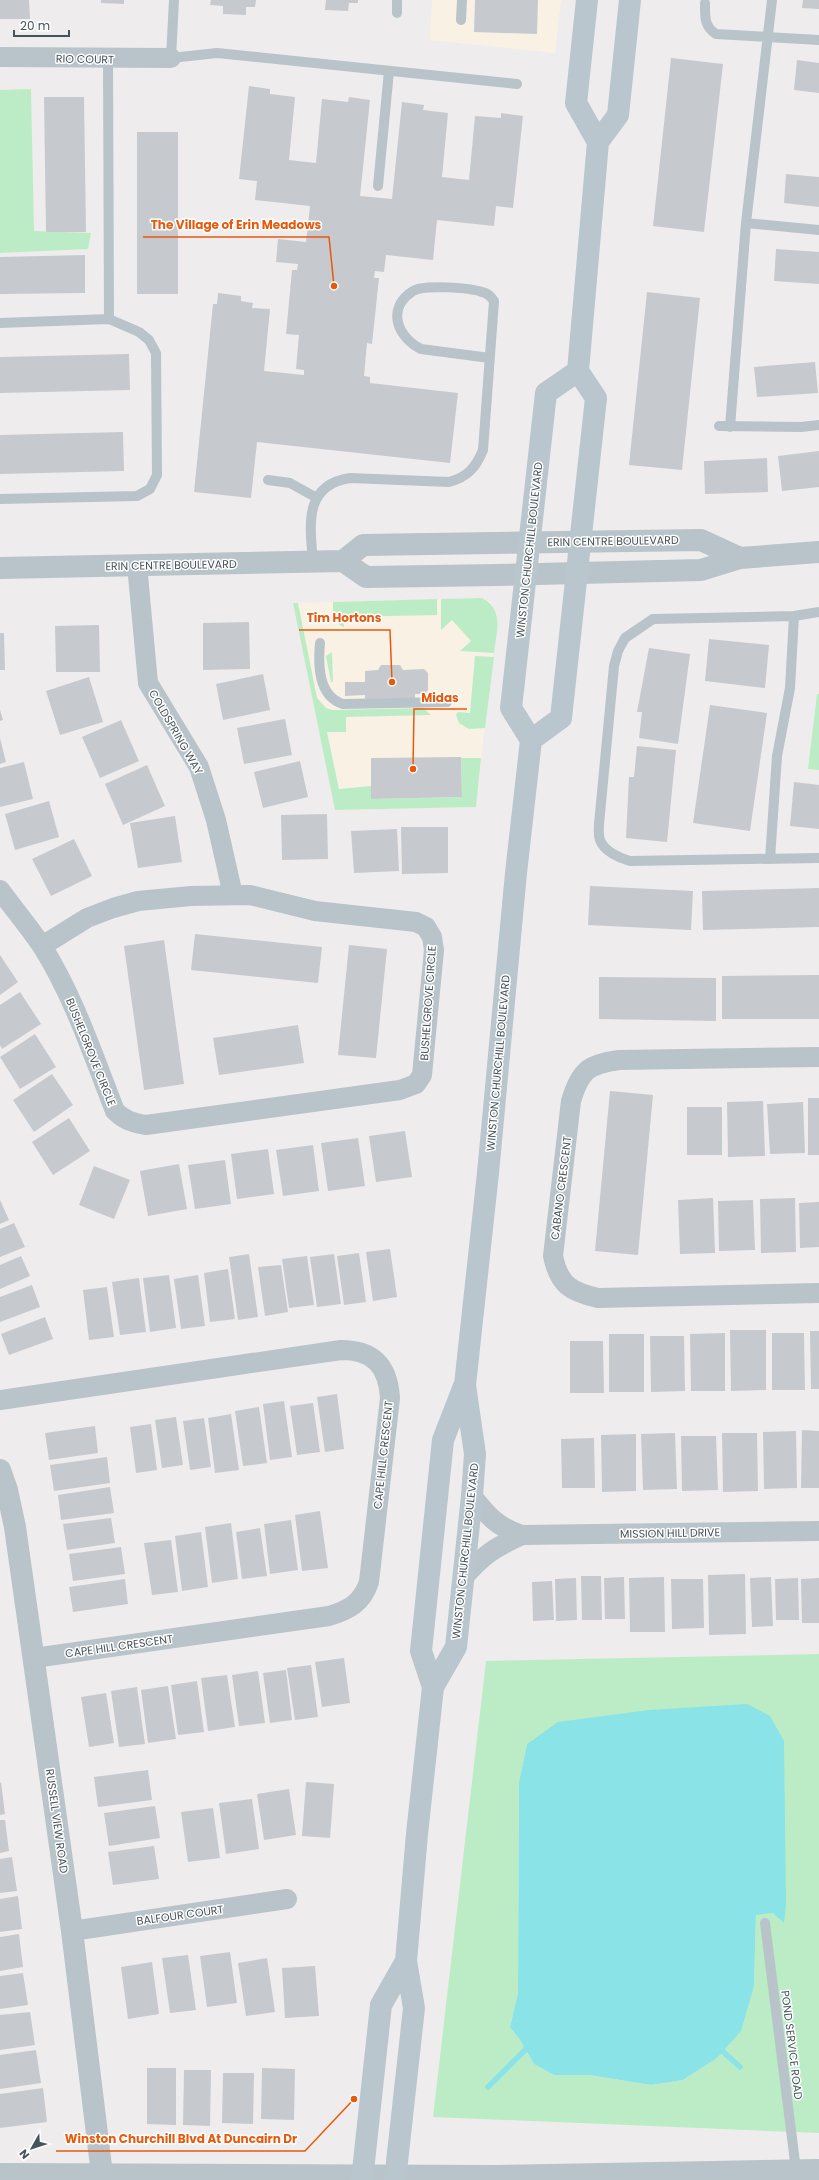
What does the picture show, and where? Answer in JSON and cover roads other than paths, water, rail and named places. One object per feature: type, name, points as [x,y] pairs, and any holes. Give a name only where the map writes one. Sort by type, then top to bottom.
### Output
[{"type":"main road","points":[[587,0],[576,103],[598,142]]},
{"type":"main road","points":[[530,740],[562,718],[596,398],[578,371],[598,142],[618,115],[630,0]]},
{"type":"main road","name":"WINSTON CHURCHILL BOULEVARD","points":[[395,2178],[414,2008],[406,1961],[417,1834],[433,1686],[456,1647],[472,1496],[475,1454],[465,1385],[488,1173],[530,740],[512,708],[546,393],[578,371]]},
{"type":"main road","name":"WINSTON CHURCHILL BOULEVARD","points":[[433,1686],[421,1651],[443,1440],[465,1385]]},
{"type":"main road","name":"WINSTON CHURCHILL BOULEVARD","points":[[362,2178],[381,2005],[406,1961]]},
{"type":"street","name":"RIO COURT","points":[[0,58],[108,60],[171,58]]},
{"type":"street","name":"ERIN CENTRE BOULEVARD","points":[[343,561],[363,545],[701,540],[740,558]]},
{"type":"street","name":"ERIN CENTRE BOULEVARD","points":[[0,568],[343,561],[366,577],[526,574],[701,570],[740,558],[819,552]]},
{"type":"street","name":"COLDSPRING WAY","points":[[137,565],[148,684],[199,766],[216,820],[232,895]]},
{"type":"street","name":"BUSHELGROVE CIRCLE","points":[[0,890],[42,946],[73,1006],[115,1111],[123,1118],[134,1123],[146,1125],[393,1091],[416,1084],[422,1075],[424,1067],[434,950],[432,937],[426,926],[407,920],[315,911],[250,895],[176,897],[138,902],[113,908],[86,918],[42,946]]},
{"type":"street","name":"CABANO CRESCENT","points":[[819,1057],[619,1060],[598,1063],[588,1069],[575,1088],[571,1101],[553,1256],[556,1270],[561,1280],[582,1295],[598,1298],[819,1293]]},
{"type":"street","name":"CAPE HILL CRESCENT","points":[[0,1400],[342,1350],[358,1350],[372,1357],[383,1368],[389,1383],[390,1398],[369,1582],[365,1593],[357,1603],[346,1611],[329,1616],[34,1658]]},
{"type":"street","name":"RUSSELL VIEW ROAD","points":[[0,1470],[7,1490],[15,1527],[34,1658],[72,1931],[102,2174]]},
{"type":"street","name":"MISSION HILL DRIVE","points":[[472,1496],[496,1524],[505,1530],[522,1535],[819,1531]]},
{"type":"street","name":"MISSION HILL DRIVE","points":[[463,1578],[477,1562],[494,1548],[522,1535]]},
{"type":"street","name":"BALFOUR COURT","points":[[72,1931],[287,1899]]},
{"type":"street","points":[[0,2174],[395,2178],[819,2170]]},
{"type":"lane","points":[[174,0],[171,58],[217,53],[516,84]]},
{"type":"lane","points":[[397,0],[397,13]]},
{"type":"lane","points":[[461,20],[462,0]]},
{"type":"lane","points":[[730,427],[746,222],[772,0]]},
{"type":"lane","points":[[705,3],[705,22],[710,30],[716,34],[819,40]]},
{"type":"lane","points":[[108,60],[109,319]]},
{"type":"lane","points":[[378,186],[389,71]]},
{"type":"lane","points":[[746,222],[819,230]]},
{"type":"lane","points":[[313,562],[310,521],[317,498],[325,488],[336,480],[350,478],[449,482],[461,479],[468,473],[476,464],[483,450],[495,307],[494,301],[489,295],[482,291],[428,286],[413,290],[404,300],[399,307],[397,320],[400,330],[412,344],[421,349],[490,358]]},
{"type":"lane","points":[[0,323],[109,319],[139,332],[148,340],[156,353],[157,476],[150,489],[137,496],[0,499]]},
{"type":"lane","points":[[719,426],[801,427],[819,425]]},
{"type":"lane","points":[[268,480],[290,483],[317,498]]},
{"type":"lane","points":[[819,612],[794,616],[653,619],[625,638],[618,651],[612,690],[599,824],[600,840],[609,851],[619,858],[630,861],[819,858]]},
{"type":"lane","points":[[770,859],[777,756],[790,688],[794,616]]},
{"type":"lane","points":[[320,643],[318,659],[323,686],[327,694],[334,701],[343,704],[447,702]]},
{"type":"lane","name":"POND SERVICE ROAD","points":[[765,1923],[796,2170]]},
{"type":"water","points":[[747,1704],[770,1716],[784,1741],[786,1905],[784,1923],[773,1913],[756,1915],[754,1986],[741,2031],[717,2058],[683,2080],[651,2085],[589,2075],[554,2075],[534,2064],[520,2040],[510,2027],[518,1993],[519,1782],[527,1744],[558,1722],[649,1710]]},
{"type":"waterway","points":[[488,2087],[530,2045]]},
{"type":"waterway","points":[[718,2047],[740,2067]]},
{"type":"place","name":"The Village of Erin Meadows","points":[[334,286]]},
{"type":"place","name":"Tim Hortons","points":[[392,682]]},
{"type":"place","name":"Midas","points":[[413,769]]},
{"type":"place","name":"Winston Churchill Blvd At Duncairn Dr","points":[[354,2099]]}]
